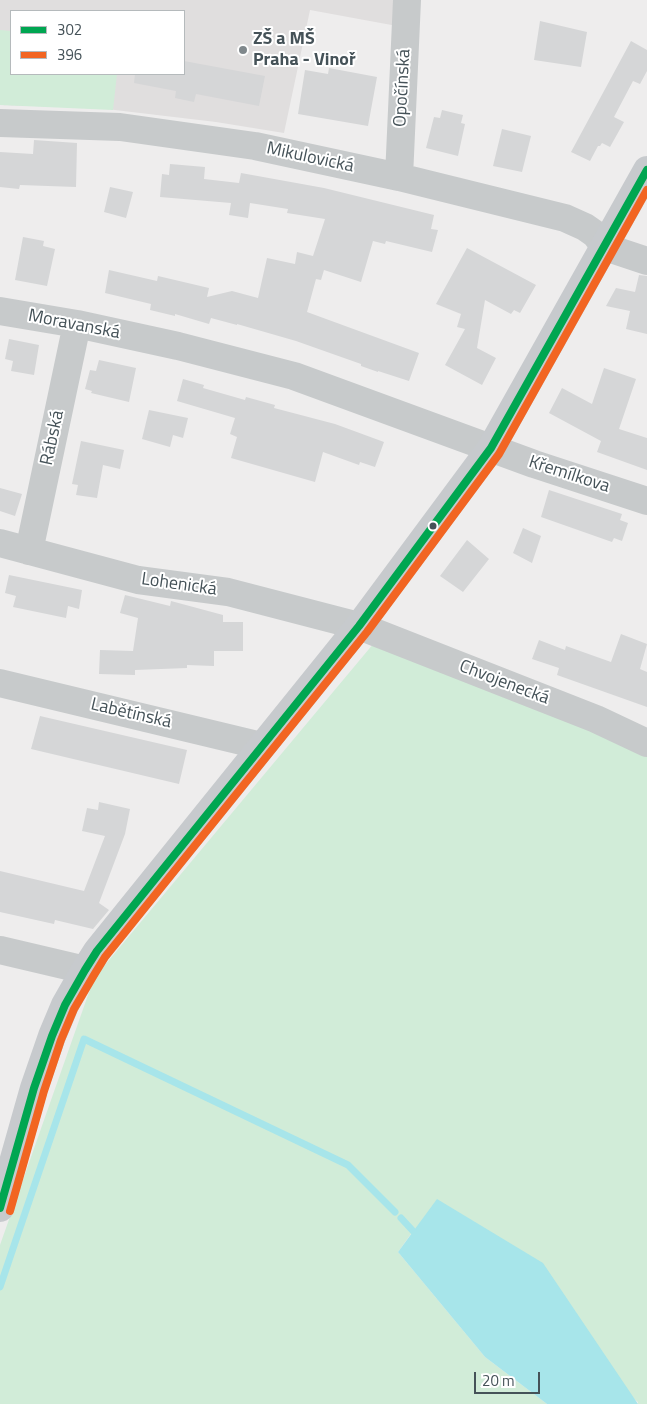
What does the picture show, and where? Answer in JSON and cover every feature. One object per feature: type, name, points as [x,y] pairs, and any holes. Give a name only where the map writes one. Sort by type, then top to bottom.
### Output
[{"type":"street","name":"Opočínská","points":[[399,177],[407,0]]},
{"type":"street","name":"Mikulovická","points":[[0,123],[120,128],[255,146],[399,177],[565,218],[585,227],[605,247]]},
{"type":"street","points":[[0,1208],[34,1088],[52,1036],[85,970],[103,944],[359,626],[491,448],[647,170]]},
{"type":"street","points":[[605,247],[647,261]]},
{"type":"street","name":"Moravanská","points":[[0,311],[77,324],[178,346],[294,376],[491,448]]},
{"type":"street","name":"Rábská","points":[[29,551],[77,324]]},
{"type":"street","name":"Křemílkova","points":[[491,448],[647,500]]},
{"type":"street","name":"Lohenická","points":[[0,543],[138,580],[228,592],[359,626]]},
{"type":"street","name":"Chvojenecká","points":[[359,626],[596,719],[647,743]]},
{"type":"street","name":"Labětínská","points":[[0,683],[262,746]]},
{"type":"street","points":[[0,950],[85,970]]},
{"type":"shaded area","name":"ZŠ a MŠ Praha - Vinoř","points":[[0,0],[399,0],[397,26],[310,10],[284,133],[216,122],[98,108],[0,105]]},
{"type":"green space","points":[[0,30],[10,31],[10,75],[117,75],[113,110],[0,105]]},
{"type":"green space","points":[[379,637],[647,756],[647,1404],[638,1404],[638,1402],[413,1231],[398,1252],[485,1357],[547,1404],[0,1404],[0,1245],[94,978]]},
{"type":"water","points":[[437,1199],[543,1263],[638,1404],[547,1404],[485,1357],[398,1252]]},
{"type":"building","points":[[540,21],[587,32],[581,67],[534,60]]},
{"type":"building","points":[[631,41],[647,50],[647,71],[640,84],[633,81],[614,117],[624,122],[610,147],[602,143],[598,146],[590,161],[571,152]]},
{"type":"building","points":[[185,61],[265,76],[259,106],[196,94],[194,102],[175,98],[176,91],[134,83],[135,75],[185,75]]},
{"type":"building","points":[[329,68],[377,77],[368,126],[298,114],[305,70],[328,74]]},
{"type":"building","points":[[442,110],[463,115],[461,123],[465,124],[458,156],[426,148],[434,117],[440,118]]},
{"type":"building","points":[[502,129],[531,136],[522,172],[493,166]]},
{"type":"building","points":[[34,140],[77,143],[76,187],[20,185],[19,189],[0,187],[0,152],[33,154]]},
{"type":"building","points":[[170,164],[205,167],[204,179],[239,183],[241,173],[324,188],[434,215],[431,229],[438,230],[432,252],[386,241],[385,244],[373,241],[361,282],[324,270],[321,280],[316,279],[307,312],[419,353],[409,381],[361,366],[361,364],[296,341],[211,318],[209,324],[175,314],[175,316],[150,310],[151,304],[105,293],[109,270],[157,281],[158,276],[209,288],[207,297],[232,291],[258,298],[267,258],[295,264],[297,252],[313,256],[325,219],[287,213],[288,209],[250,203],[248,218],[229,215],[231,203],[160,197],[162,174],[169,175]]},
{"type":"building","points":[[110,187],[133,192],[126,218],[104,212]]},
{"type":"building","points":[[23,237],[44,241],[43,246],[55,249],[47,286],[15,280]]},
{"type":"building","points":[[467,248],[536,285],[520,313],[514,310],[511,314],[485,300],[477,348],[496,358],[482,385],[445,365],[465,329],[457,327],[461,314],[436,304]]},
{"type":"building","points":[[639,275],[647,276],[647,334],[626,329],[630,311],[606,306],[616,288],[635,292]]},
{"type":"building","points":[[9,339],[39,345],[34,375],[11,371],[13,361],[5,359]]},
{"type":"building","points":[[99,360],[136,368],[129,402],[91,393],[92,391],[85,389],[90,370],[96,371]]},
{"type":"building","points":[[604,368],[636,379],[619,429],[647,438],[647,470],[597,452],[601,441],[549,413],[562,388],[592,404]]},
{"type":"building","points":[[183,379],[204,385],[203,388],[245,400],[246,397],[275,405],[274,408],[335,424],[384,442],[375,467],[360,462],[359,465],[323,452],[315,482],[231,458],[237,437],[230,434],[235,418],[177,401]]},
{"type":"building","points":[[149,410],[188,418],[183,438],[173,435],[170,447],[142,439]]},
{"type":"building","points":[[81,441],[124,450],[120,469],[103,465],[97,498],[76,495],[78,485],[72,484]]},
{"type":"building","points":[[0,488],[22,494],[15,516],[0,511]]},
{"type":"building","points":[[549,490],[622,514],[620,520],[628,523],[622,541],[614,538],[612,542],[541,517]]},
{"type":"building","points":[[523,528],[541,536],[532,563],[513,553]]},
{"type":"building","points":[[467,540],[489,559],[463,592],[440,576]]},
{"type":"building","points":[[9,575],[82,590],[79,609],[68,606],[66,618],[13,607],[16,596],[5,593]]},
{"type":"building","points":[[125,595],[170,606],[171,601],[223,615],[223,622],[243,622],[243,651],[214,651],[214,666],[187,665],[187,668],[135,670],[135,675],[99,674],[100,650],[133,651],[138,618],[120,613]]},
{"type":"building","points":[[621,634],[647,644],[640,669],[647,672],[647,707],[557,675],[559,668],[532,659],[539,640],[565,650],[566,646],[611,662]]},
{"type":"building","points":[[40,716],[187,750],[179,784],[31,749]]},
{"type":"building","points":[[99,802],[130,809],[125,834],[99,903],[109,910],[93,929],[55,920],[54,924],[0,912],[0,871],[84,891],[105,836],[82,831],[87,808],[98,810]]},
{"type":"waterway","points":[[0,1287],[84,1039],[348,1165],[395,1212]]},
{"type":"waterway","points":[[401,1218],[413,1231]]},
{"type":"transit line","name":"302","points":[[0,1208],[34,1088],[52,1036],[65,1005],[85,970],[97,951],[359,626],[491,448],[647,170]]},
{"type":"transit line","name":"396","points":[[10,1211],[44,1091],[61,1040],[74,1009],[105,957],[367,632],[499,454],[647,190]]},
{"type":"place","name":"ZŠ a MŠ Praha - Vinoř","points":[[243,50]]}]
